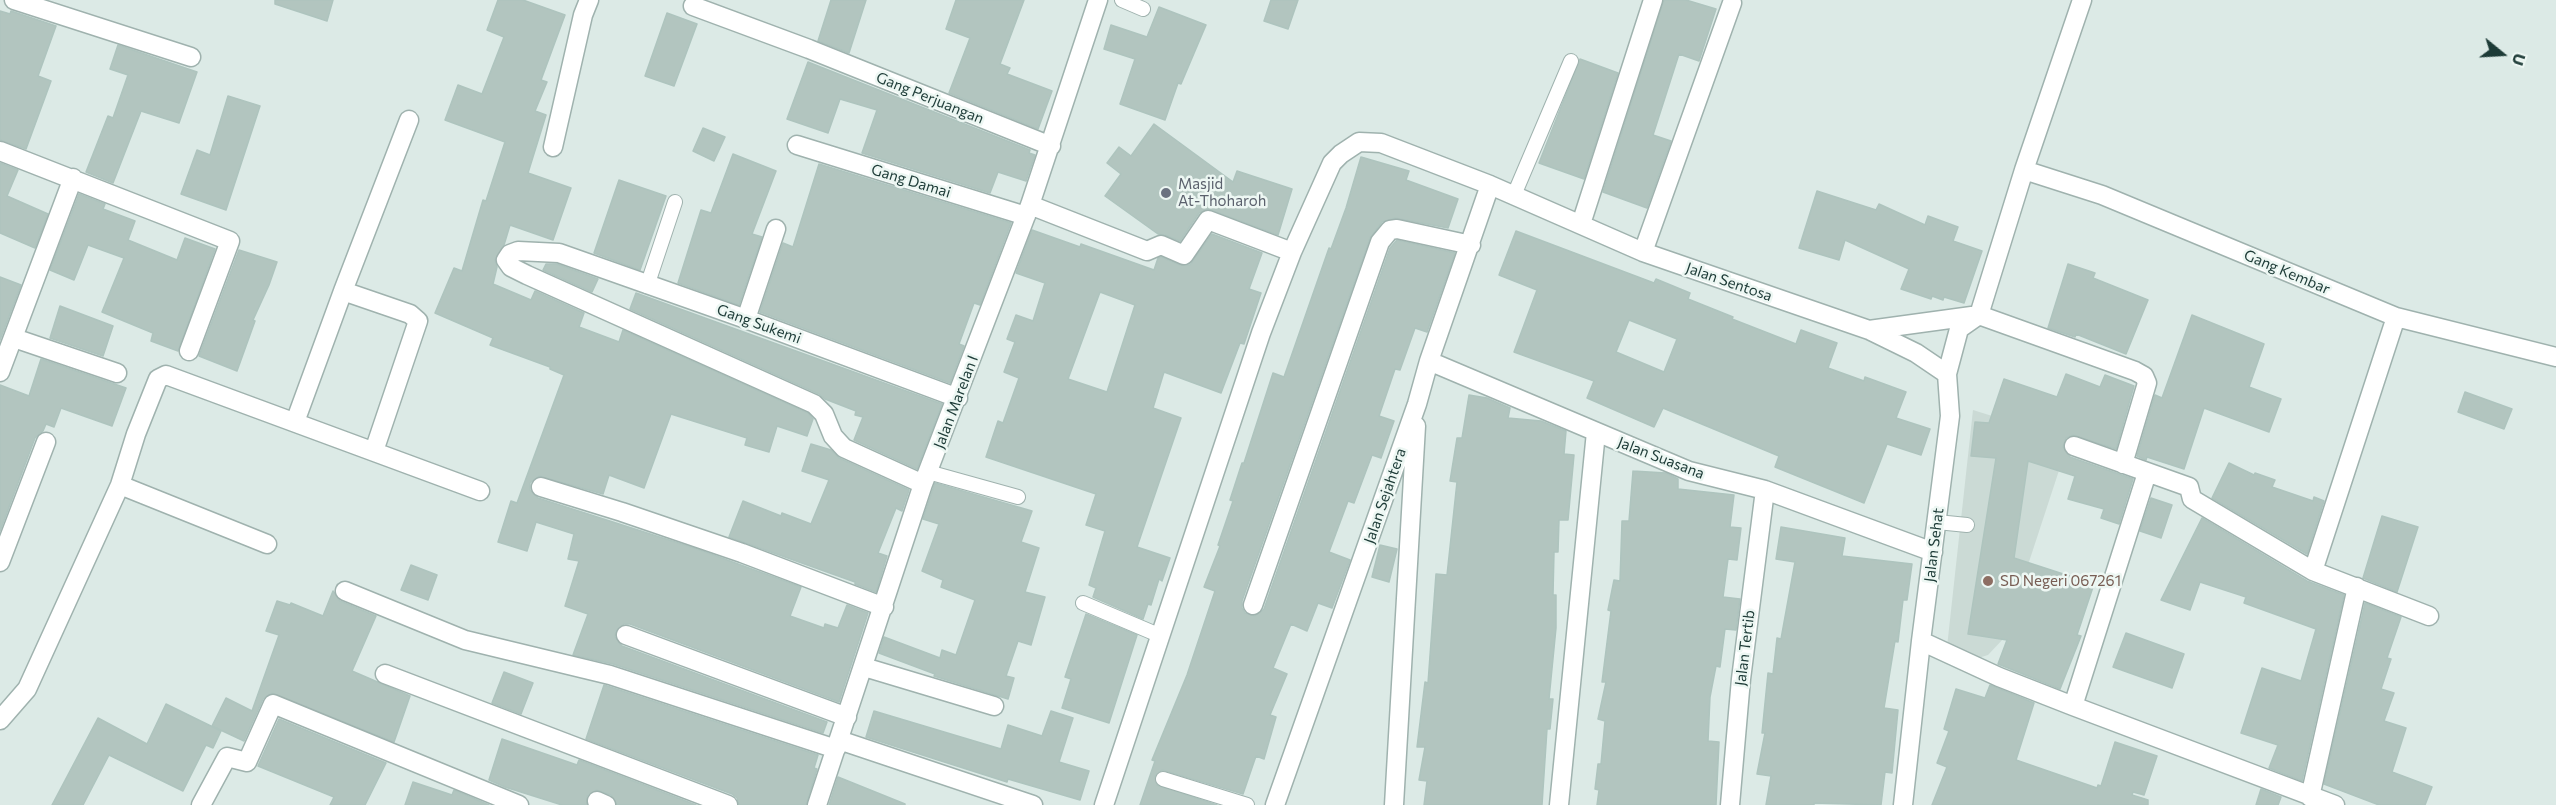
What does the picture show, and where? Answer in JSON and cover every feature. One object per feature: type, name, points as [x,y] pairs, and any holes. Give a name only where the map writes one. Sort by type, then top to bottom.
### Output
[{"type":"street","points":[[15,0],[190,57]]},
{"type":"street","points":[[553,147],[583,15],[589,0]]},
{"type":"street","name":"Jalan Marelan I","points":[[817,805],[926,478],[1028,211],[1098,0]]},
{"type":"street","points":[[1581,224],[1653,0]]},
{"type":"street","points":[[2082,0],[2024,170],[1979,315],[2144,376],[2148,383],[2123,464]]},
{"type":"street","points":[[1643,252],[1732,3]]},
{"type":"street","name":"Gang Perjuangan","points":[[693,6],[809,49],[1051,146]]},
{"type":"street","points":[[295,422],[409,120]]},
{"type":"street","name":"Jalan Sentosa","points":[[1104,805],[1261,333],[1292,252],[1332,163],[1359,142],[1381,143],[1490,185],[1643,252],[1869,330],[1979,315]]},
{"type":"street","name":"Gang Damai","points":[[797,145],[1028,211],[1147,251],[1161,245],[1184,255],[1208,220],[1292,252]]},
{"type":"street","points":[[0,151],[230,241],[189,351]]},
{"type":"street","name":"Gang Kembar","points":[[2024,170],[2102,195],[2396,317],[2556,357]]},
{"type":"street","points":[[0,372],[73,178]]},
{"type":"street","name":"Jalan Sejahtera","points":[[1275,805],[1417,404],[1429,361],[1490,185]]},
{"type":"street","points":[[746,319],[776,229]]},
{"type":"street","points":[[1253,605],[1380,242],[1390,230],[1397,229],[1471,245]]},
{"type":"street","name":"Gang Sukemi","points":[[926,478],[844,448],[833,436],[824,414],[813,404],[527,275],[511,267],[506,260],[510,254],[518,251],[559,254],[746,319],[958,398]]},
{"type":"street","points":[[343,291],[410,314],[418,321],[374,451]]},
{"type":"street","name":"Jalan Sehat","points":[[1903,805],[1921,641],[1950,416],[1947,374],[1951,352],[1959,329],[1979,315]]},
{"type":"street","points":[[2313,571],[2396,317]]},
{"type":"street","points":[[1869,330],[1916,353],[1947,374]]},
{"type":"street","points":[[14,338],[117,373]]},
{"type":"street","name":"Jalan Suasana","points":[[1429,361],[1689,471],[1765,490],[1933,552]]},
{"type":"street","points":[[0,720],[27,689],[120,485],[136,434],[158,380],[166,375],[480,491]]},
{"type":"street","points":[[1394,805],[1417,404]]},
{"type":"street","points":[[1559,805],[1596,432]]},
{"type":"street","points":[[0,562],[46,442]]},
{"type":"street","points":[[2074,446],[2189,487],[2192,499],[2313,571],[2428,616]]},
{"type":"street","points":[[2073,706],[2147,473]]},
{"type":"street","points":[[120,485],[267,544]]},
{"type":"street","points":[[541,487],[742,553],[884,607]]},
{"type":"street","name":"Jalan Tertib","points":[[1730,805],[1741,679],[1765,490]]},
{"type":"street","points":[[2310,797],[2357,587]]},
{"type":"street","points":[[345,591],[465,640],[610,675],[1033,805]]},
{"type":"street","points":[[626,635],[847,717]]},
{"type":"street","points":[[1921,641],[1999,677],[2335,805]]},
{"type":"street","points":[[864,667],[994,706]]},
{"type":"street","points":[[385,674],[728,805]]},
{"type":"street","points":[[201,805],[227,756],[247,762],[273,704],[519,805]]},
{"type":"lane","points":[[1122,0],[1143,9]]},
{"type":"lane","points":[[1514,195],[1571,61]]},
{"type":"lane","points":[[647,286],[675,202]]},
{"type":"lane","points":[[926,478],[1018,497]]},
{"type":"lane","points":[[1937,522],[1967,525]]},
{"type":"lane","points":[[1083,603],[1161,636]]},
{"type":"lane","points":[[1163,779],[1247,805]]},
{"type":"shaded area","name":"SD Negeri 067261","points":[[1973,410],[2069,440],[2004,638],[1988,655],[1975,659],[1947,647]]},
{"type":"building","points":[[275,0],[333,0],[327,21],[275,4]]},
{"type":"building","points":[[498,0],[523,0],[565,15],[541,80],[547,82],[535,111],[546,115],[528,173],[571,188],[553,240],[510,225],[504,245],[495,260],[497,267],[493,284],[531,300],[535,291],[584,313],[579,327],[619,342],[623,330],[808,413],[813,419],[807,436],[777,426],[769,452],[745,445],[747,438],[671,414],[644,488],[609,475],[603,494],[539,476],[530,483],[530,490],[538,498],[697,549],[801,587],[790,616],[824,628],[825,624],[838,628],[847,605],[868,613],[839,702],[630,624],[624,624],[616,631],[615,637],[622,646],[827,722],[823,733],[613,664],[573,655],[588,614],[565,606],[579,561],[568,559],[574,534],[536,522],[527,551],[498,542],[511,501],[517,503],[564,375],[550,367],[490,345],[493,338],[435,313],[454,268],[462,271],[483,200],[486,201],[505,142],[445,120],[458,85],[482,94],[504,37],[487,30]]},
{"type":"building","points":[[831,0],[866,0],[849,53],[818,41]]},
{"type":"building","points":[[956,0],[1024,0],[1000,64],[1010,68],[1007,74],[1052,91],[1038,129],[949,93],[970,38],[946,29]]},
{"type":"building","points":[[1271,0],[1298,0],[1288,29],[1264,21]]},
{"type":"building","points":[[1664,0],[1686,0],[1716,9],[1699,61],[1679,54],[1653,135],[1671,141],[1647,208],[1603,192]]},
{"type":"building","points":[[1159,7],[1206,25],[1181,84],[1178,83],[1165,120],[1120,104],[1135,59],[1104,49],[1111,25],[1147,37]]},
{"type":"building","points":[[0,11],[10,14],[11,11],[56,26],[38,76],[51,81],[26,149],[0,140]]},
{"type":"building","points":[[667,13],[697,24],[674,86],[645,76]]},
{"type":"building","points":[[118,45],[197,72],[179,123],[141,111],[113,183],[86,172],[108,116],[113,118],[128,75],[110,69]]},
{"type":"building","points":[[1580,59],[1618,73],[1584,179],[1539,163]]},
{"type":"building","points":[[808,62],[1030,150],[1029,153],[1035,155],[1026,181],[998,172],[990,193],[862,153],[877,110],[840,99],[828,133],[787,119]]},
{"type":"building","points":[[228,96],[260,106],[226,210],[181,194],[197,150],[210,155]]},
{"type":"building","name":"Masjid At-Thoharoh","points":[[1154,124],[1233,182],[1237,171],[1292,189],[1278,235],[1208,209],[1199,213],[1180,241],[1158,234],[1105,196],[1121,174],[1107,163],[1119,147],[1131,156]]},
{"type":"building","points":[[703,128],[725,137],[714,161],[693,151]]},
{"type":"building","points":[[733,154],[776,171],[752,234],[762,237],[739,305],[678,283],[701,210],[711,213]]},
{"type":"building","points":[[1361,157],[1409,171],[1406,180],[1458,199],[1448,228],[1395,218],[1382,222],[1370,238],[1242,601],[1245,613],[1255,616],[1264,609],[1390,248],[1397,240],[1455,253],[1427,332],[1415,328],[1400,370],[1395,369],[1379,416],[1394,421],[1381,458],[1372,455],[1354,503],[1348,501],[1329,552],[1350,560],[1332,608],[1318,603],[1307,631],[1291,624],[1273,668],[1287,674],[1270,715],[1276,717],[1264,759],[1256,756],[1243,794],[1162,770],[1155,776],[1157,785],[1217,805],[1140,805],[1155,761],[1152,760],[1187,675],[1215,591],[1204,587],[1220,546],[1218,545],[1233,501],[1230,500],[1242,463],[1244,463],[1273,373],[1284,377],[1329,248],[1331,249],[1346,208]]},
{"type":"building","points":[[0,163],[18,170],[7,196],[48,214],[35,248],[0,233]]},
{"type":"building","points":[[819,164],[1011,223],[980,305],[974,303],[959,344],[964,346],[950,383],[760,312],[783,243],[793,247]]},
{"type":"building","points":[[619,180],[666,196],[640,270],[594,253]]},
{"type":"building","points":[[1817,191],[1876,210],[1879,204],[1925,225],[1928,216],[1958,227],[1953,241],[1982,251],[1964,303],[1944,297],[1943,300],[1932,296],[1931,299],[1901,289],[1909,269],[1845,240],[1839,260],[1799,248]]},
{"type":"building","points":[[79,194],[105,204],[103,209],[135,221],[128,240],[177,260],[185,238],[215,249],[178,351],[151,341],[153,333],[102,312],[124,258],[88,245],[74,280],[50,270]]},
{"type":"building","points":[[1032,230],[1080,247],[1081,244],[1154,270],[1158,258],[1161,257],[1180,265],[1190,265],[1212,234],[1262,253],[1249,289],[1261,293],[1244,344],[1240,343],[1221,393],[1164,372],[1153,408],[1181,418],[1137,547],[1170,558],[1162,581],[1159,579],[1151,605],[1148,604],[1143,619],[1093,597],[1096,588],[1089,585],[1105,531],[1086,525],[1096,494],[986,457],[998,421],[1003,423],[1019,378],[1004,372],[1015,342],[1007,339],[1016,315],[1033,321],[1045,283],[1016,273]],"holes":[[[1100,292],[1135,305],[1107,392],[1068,379]]]},
{"type":"building","points":[[1516,231],[1654,283],[1656,279],[1690,293],[1688,299],[1796,344],[1801,330],[1837,343],[1828,368],[1864,381],[1865,377],[1906,392],[1896,418],[1930,429],[1921,455],[1887,444],[1864,503],[1775,467],[1779,456],[1663,408],[1654,427],[1587,398],[1594,381],[1514,352],[1537,290],[1499,275]],"holes":[[[1629,320],[1677,339],[1664,372],[1616,352]]]},
{"type":"building","points":[[239,250],[277,262],[253,320],[255,321],[237,371],[199,356]]},
{"type":"building","points":[[546,264],[557,264],[598,279],[592,292],[543,270]]},
{"type":"building","points":[[2068,264],[2095,273],[2093,278],[2148,300],[2126,354],[2076,334],[2075,337],[2048,328]]},
{"type":"building","points":[[0,277],[21,285],[0,340]]},
{"type":"building","points":[[636,293],[942,404],[917,469],[854,440],[863,417],[855,415],[856,411],[825,399],[819,394],[630,309]]},
{"type":"building","points":[[60,306],[113,326],[103,356],[50,338]]},
{"type":"building","points":[[2192,315],[2264,344],[2249,387],[2281,399],[2269,432],[2204,408],[2184,469],[2137,456],[2155,395],[2162,398]]},
{"type":"building","points":[[41,359],[126,388],[112,426],[61,408],[54,427],[46,424],[43,431],[35,438],[0,531],[0,385],[29,396]]},
{"type":"building","points":[[2066,374],[2100,387],[2105,375],[2134,386],[2116,449],[2073,435],[2066,438],[2063,447],[2070,457],[2133,479],[2119,524],[2101,518],[2104,509],[2068,499],[2075,476],[2028,461],[2014,558],[2094,584],[2077,635],[2081,636],[2060,689],[1998,664],[2007,640],[1968,634],[1996,458],[1971,456],[1975,422],[1989,423],[2004,379],[2057,397]]},
{"type":"building","points":[[2465,392],[2512,409],[2504,429],[2458,412]]},
{"type":"building","points":[[1469,395],[1487,398],[1510,408],[1508,418],[1541,421],[1566,431],[1564,454],[1574,455],[1568,520],[1559,520],[1558,552],[1554,552],[1553,595],[1556,595],[1556,628],[1549,699],[1553,699],[1550,729],[1547,729],[1542,805],[1424,805],[1427,781],[1419,780],[1425,747],[1417,747],[1425,682],[1428,683],[1436,574],[1447,575],[1457,482],[1450,481],[1457,438],[1462,438]]},
{"type":"building","points":[[811,444],[831,450],[839,458],[909,490],[902,511],[896,508],[878,553],[887,556],[876,592],[855,584],[855,582],[729,537],[743,501],[781,516],[782,513],[811,524],[829,480],[802,471]]},
{"type":"building","points":[[2229,463],[2254,475],[2255,473],[2275,480],[2272,487],[2313,501],[2314,497],[2324,501],[2307,554],[2212,498]]},
{"type":"building","points":[[1633,471],[1666,473],[1678,479],[1678,489],[1734,495],[1730,527],[1741,528],[1737,560],[1728,559],[1723,597],[1740,599],[1736,630],[1725,629],[1720,667],[1716,666],[1710,697],[1708,741],[1719,742],[1716,805],[1597,805],[1599,790],[1595,789],[1598,764],[1601,764],[1605,721],[1598,719],[1606,682],[1602,682],[1611,611],[1608,610],[1614,580],[1620,581],[1622,521],[1629,521]]},
{"type":"building","points":[[935,483],[1032,511],[1021,542],[1039,548],[1025,592],[1045,597],[1031,645],[1018,641],[1006,676],[1014,678],[1008,699],[934,676],[935,674],[879,653],[884,637],[940,658],[942,650],[956,655],[975,600],[941,587],[943,580],[922,571],[939,524],[923,519]]},
{"type":"building","points":[[2151,498],[2172,505],[2161,538],[2140,531]]},
{"type":"building","points":[[2382,516],[2418,527],[2397,592],[2363,578]]},
{"type":"building","points":[[2202,518],[2307,581],[2344,595],[2302,781],[2269,768],[2278,745],[2241,733],[2262,668],[2301,681],[2316,629],[2244,603],[2246,597],[2200,582],[2190,610],[2161,600]]},
{"type":"building","points":[[1781,527],[1845,538],[1842,556],[1912,564],[1907,600],[1903,600],[1898,642],[1895,641],[1884,708],[1898,710],[1892,773],[1885,772],[1881,805],[1814,803],[1814,805],[1766,805],[1771,776],[1757,774],[1765,733],[1762,733],[1768,673],[1773,674],[1777,638],[1781,639],[1795,562],[1776,559]]},
{"type":"building","points":[[1380,545],[1397,549],[1389,582],[1372,577]]},
{"type":"building","points":[[411,565],[437,575],[428,600],[401,590]]},
{"type":"building","points":[[333,591],[340,601],[376,616],[352,671],[410,696],[394,742],[272,693],[263,699],[244,741],[212,726],[226,698],[252,711],[279,635],[266,631],[277,601],[290,605],[291,603],[323,616]]},
{"type":"building","points":[[2365,603],[2401,617],[2387,658],[2391,659],[2381,689],[2394,693],[2384,721],[2406,728],[2392,772],[2432,787],[2425,805],[2379,805],[2324,784]]},
{"type":"building","points":[[1086,614],[1137,635],[1109,723],[1062,708],[1071,679],[1065,677]]},
{"type":"building","points":[[2126,633],[2184,654],[2172,688],[2113,667]]},
{"type":"building","points":[[504,672],[533,683],[521,714],[492,703]]},
{"type":"building","points":[[604,685],[818,755],[814,768],[817,769],[806,805],[739,805],[737,798],[732,794],[586,739]]},
{"type":"building","points":[[1990,685],[2034,703],[2016,760],[2097,788],[2098,785],[2101,786],[2115,742],[2157,756],[2144,795],[2133,792],[2132,795],[2148,800],[2148,805],[1932,805],[1947,767],[1937,763],[1949,731],[1944,729],[1956,689],[1985,698]]},
{"type":"building","points":[[166,704],[221,731],[213,748],[206,745],[183,791],[109,755],[83,805],[52,805],[98,718],[147,744]]},
{"type":"building","points":[[874,711],[1001,749],[1008,725],[1042,736],[1051,711],[1073,718],[1059,762],[1089,771],[1080,800],[1008,779],[1007,782],[866,737]]},
{"type":"building","points":[[279,719],[386,763],[365,805],[330,805],[334,797],[258,766]]},
{"type":"building","points":[[502,739],[577,765],[579,760],[696,805],[617,805],[611,795],[596,790],[587,796],[587,805],[562,805],[505,787],[489,780]]},
{"type":"building","points":[[838,777],[905,804],[905,805],[829,805]]},
{"type":"building","points":[[413,782],[452,795],[454,790],[489,805],[405,805]]},
{"type":"building","points":[[2261,789],[2281,797],[2278,805],[2256,805]]},
{"type":"place","name":"Masjid At-Thoharoh","points":[[1166,193]]},
{"type":"place","name":"SD Negeri 067261","points":[[1988,581]]}]
